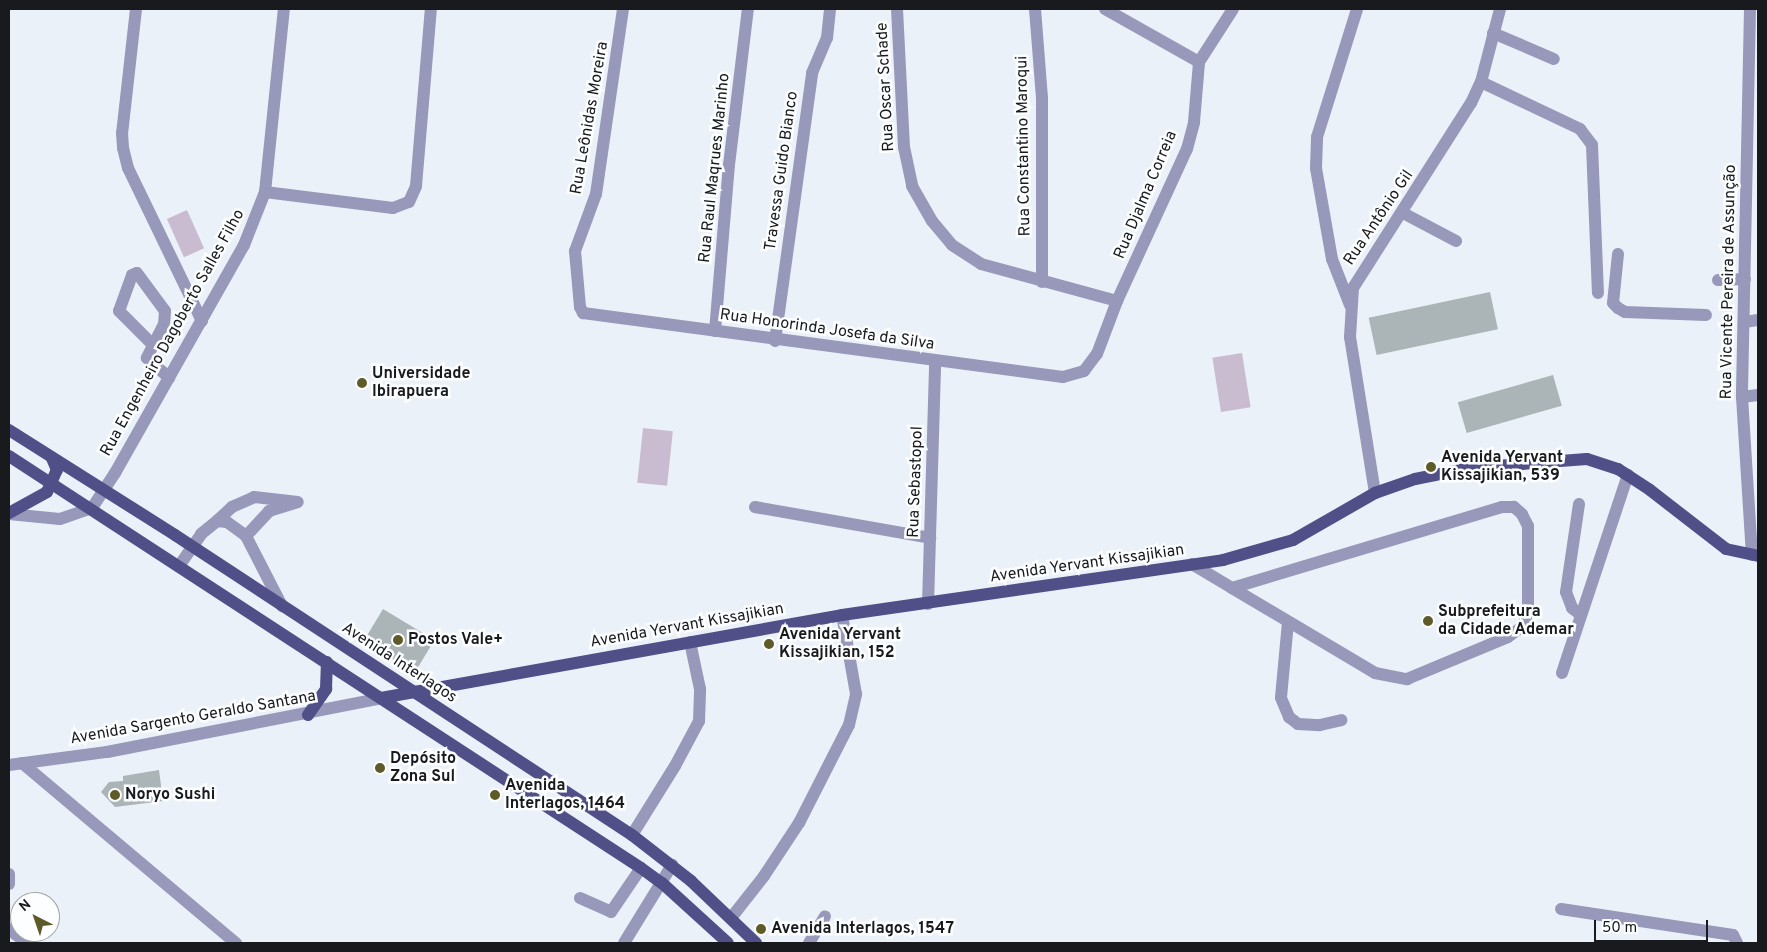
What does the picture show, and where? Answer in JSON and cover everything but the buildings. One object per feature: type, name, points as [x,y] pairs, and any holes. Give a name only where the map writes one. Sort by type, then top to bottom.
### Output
[{"type":"main road","name":"Avenida Interlagos","points":[[9,430],[103,492],[191,546],[632,835],[672,866],[731,918],[756,943]]},
{"type":"main road","points":[[9,456],[92,508],[662,882],[728,943]]},
{"type":"main road","points":[[9,513],[40,498],[53,483],[57,470],[52,458]]},
{"type":"main road","name":"Avenida Yervant Kissajikian","points":[[382,698],[842,615],[1224,560],[1293,540],[1375,493],[1415,479],[1470,468],[1587,459],[1628,475],[1726,549],[1755,556]]},
{"type":"main road","points":[[308,715],[326,689],[327,662]]},
{"type":"street","points":[[136,9],[122,132],[123,148],[128,168],[202,321]]},
{"type":"street","name":"Rua Engenheiro Dagoberto Salles Filho","points":[[92,508],[244,246],[265,192],[284,9]]},
{"type":"street","points":[[265,192],[393,208],[409,202],[416,186],[431,9]]},
{"type":"street","name":"Rua Leônidas Moreira","points":[[588,315],[580,307],[575,251],[596,194],[623,9]]},
{"type":"street","name":"Rua Raul Maqrues Marinho","points":[[715,331],[729,165],[748,9]]},
{"type":"street","name":"Travessa Guido Bianco","points":[[775,341],[812,73],[827,38],[830,9]]},
{"type":"street","name":"Rua Oscar Schade","points":[[897,9],[904,147],[912,186],[932,221],[952,245],[981,264],[1118,301]]},
{"type":"street","name":"Rua Constantino Maroqui","points":[[1035,9],[1042,98],[1042,282]]},
{"type":"street","points":[[1105,9],[1199,62]]},
{"type":"street","name":"Rua Djalma Correia","points":[[1063,377],[1076,375],[1091,364],[1187,149],[1194,122],[1199,62],[1233,9]]},
{"type":"street","points":[[1350,306],[1332,259],[1316,168],[1317,138],[1357,9]]},
{"type":"street","name":"Rua Antônio Gil","points":[[1375,493],[1350,337],[1350,306],[1353,288],[1364,268],[1403,212],[1481,82],[1500,9]]},
{"type":"street","name":"Rua Vicente Pereira de Assunção","points":[[1750,9],[1753,115],[1745,279],[1742,397],[1755,556]]},
{"type":"street","points":[[1493,33],[1554,59]]},
{"type":"street","points":[[1481,82],[1580,129],[1592,145],[1598,293]]},
{"type":"street","points":[[1403,212],[1456,241]]},
{"type":"street","points":[[1618,254],[1613,303],[1618,308],[1625,312],[1706,315]]},
{"type":"street","points":[[153,346],[119,311],[132,275],[137,273],[166,317],[153,346],[147,358],[149,363],[169,378]]},
{"type":"street","points":[[1718,280],[1745,279]]},
{"type":"street","name":"Rua Honorinda Josefa da Silva","points":[[588,315],[715,331],[775,341],[1063,377]]},
{"type":"street","points":[[1744,322],[1758,320]]},
{"type":"street","name":"Rua Sebastopol","points":[[928,604],[936,361]]},
{"type":"street","points":[[1742,397],[1758,395]]},
{"type":"street","points":[[1562,673],[1628,475]]},
{"type":"street","points":[[179,566],[191,546],[232,507],[254,497],[298,502],[269,511],[246,536]]},
{"type":"street","points":[[1579,504],[1566,592],[1572,608],[1581,614]]},
{"type":"street","points":[[755,507],[930,538]]},
{"type":"street","points":[[1192,564],[1288,622],[1375,673],[1407,679],[1508,637],[1523,626],[1528,611],[1528,526],[1522,514],[1514,507],[1502,507],[1232,588]]},
{"type":"street","points":[[9,513],[60,519],[92,508]]},
{"type":"street","points":[[217,521],[235,525],[246,536],[282,606]]},
{"type":"street","points":[[731,918],[764,876],[799,823],[849,725],[856,694],[842,615]]},
{"type":"street","points":[[1288,622],[1281,698],[1289,716],[1298,724],[1320,725],[1342,720]]},
{"type":"street","points":[[632,835],[675,766],[699,721],[700,688],[690,642]]},
{"type":"street","name":"Avenida Sargento Geraldo Santana","points":[[9,765],[107,752],[308,715],[382,698]]},
{"type":"street","points":[[22,763],[236,943]]},
{"type":"street","points":[[624,943],[672,866]]},
{"type":"street","points":[[580,898],[611,912],[641,868]]},
{"type":"street","points":[[9,874],[9,884]]},
{"type":"street","points":[[1561,909],[1733,935],[1737,943]]},
{"type":"street","points":[[809,943],[825,916]]},
{"type":"street","points":[[9,929],[26,943]]},
{"type":"shaded area","points":[[187,210],[204,248],[184,257],[167,219]]},
{"type":"shaded area","points":[[1242,353],[1251,407],[1221,412],[1212,358]]},
{"type":"shaded area","points":[[643,428],[673,431],[667,486],[637,483]]},
{"type":"place","name":"Universidade Ibirapuera","points":[[362,383]]},
{"type":"place","name":"Avenida Yervant Kissajikian, 539","points":[[1431,467]]},
{"type":"place","name":"Subprefeitura da Cidade Ademar","points":[[1428,621]]},
{"type":"place","name":"Postos Vale+","points":[[398,640]]},
{"type":"place","name":"Avenida Yervant Kissajikian, 152","points":[[769,644]]},
{"type":"place","name":"Depósito Zona Sul","points":[[380,768]]},
{"type":"place","name":"Noryo Sushi","points":[[115,795]]},
{"type":"place","name":"Avenida Interlagos, 1464","points":[[495,795]]},
{"type":"place","name":"Avenida Interlagos, 1547","points":[[761,929]]}]
